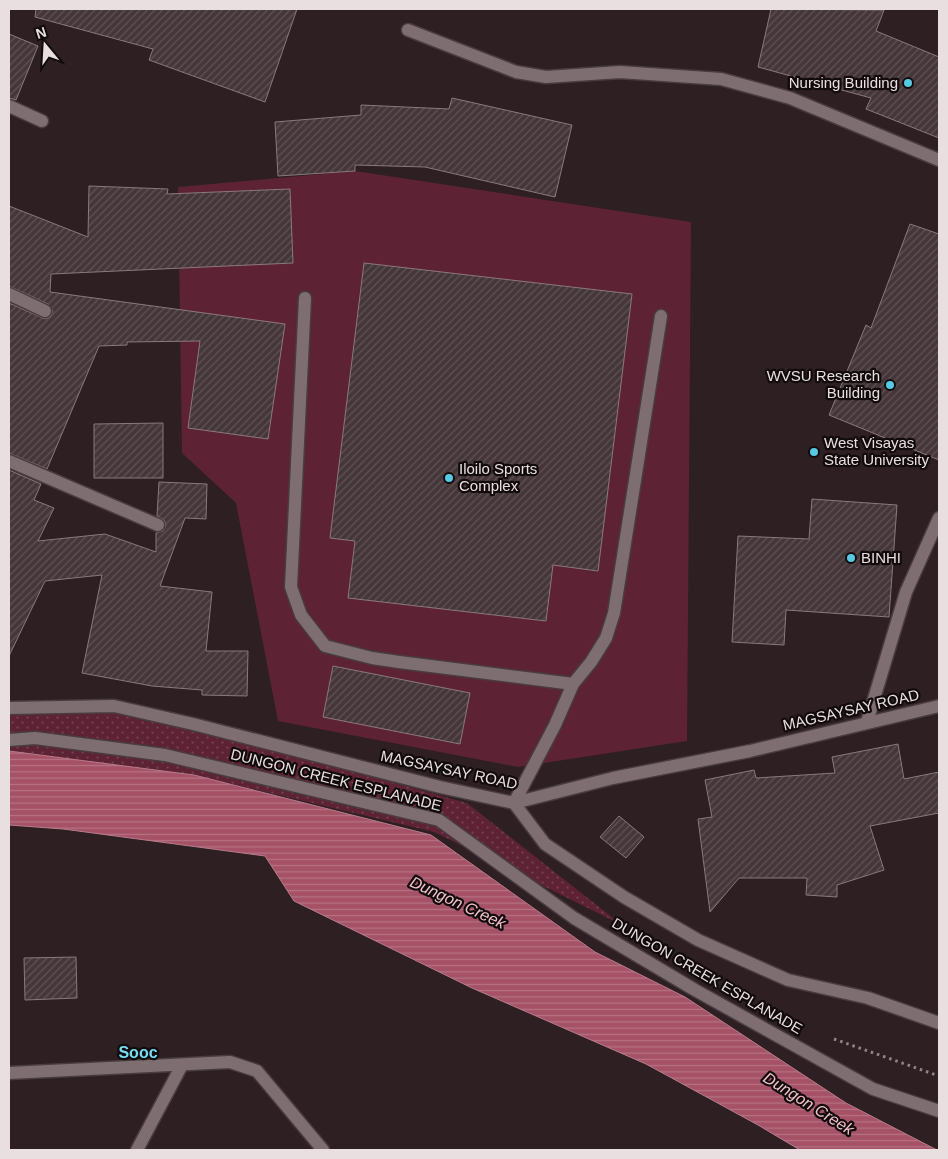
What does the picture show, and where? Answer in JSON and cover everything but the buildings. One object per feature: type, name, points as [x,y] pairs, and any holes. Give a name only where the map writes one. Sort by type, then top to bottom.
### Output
[{"type":"street","points":[[408,30],[516,72],[546,77],[620,72],[721,79],[790,98],[939,160]]},
{"type":"street","points":[[9,106],[42,121]]},
{"type":"street","points":[[9,294],[45,311]]},
{"type":"street","points":[[305,298],[292,587],[300,615],[326,646],[372,658],[573,684]]},
{"type":"street","points":[[661,316],[614,613],[606,638],[591,662],[573,684],[556,724],[514,802],[545,844],[624,897],[698,940],[788,980],[868,998],[939,1023]]},
{"type":"street","points":[[9,461],[158,525]]},
{"type":"street","points":[[867,722],[906,592],[939,518]]},
{"type":"street","name":"MAGSAYSAY ROAD","points":[[9,708],[114,706],[440,787],[514,802],[613,778],[750,751],[939,706]]},
{"type":"street","name":"DUNGON CREEK ESPLANADE","points":[[9,740],[35,738],[165,755],[439,820],[574,918],[695,990],[873,1089],[939,1111]]},
{"type":"street","points":[[9,1073],[230,1062],[257,1071],[322,1150]]},
{"type":"street","points":[[137,1150],[182,1064]]},
{"type":"shaded area","name":"Iloilo Sports Complex","points":[[355,171],[691,222],[687,741],[518,767],[278,721],[236,503],[182,453],[178,187]]},
{"type":"shaded area","points":[[88,703],[258,745],[467,803],[622,925],[434,832],[194,775],[9,751],[9,711]]},
{"type":"water","name":"Dungon Creek","points":[[9,751],[194,775],[431,835],[595,952],[685,997],[846,1103],[937,1150],[800,1150],[646,1064],[472,988],[294,901],[265,856],[63,829],[9,825]]},
{"type":"place","name":"Nursing Building","points":[[908,83]]},
{"type":"place","name":"WVSU Research Building","points":[[890,385]]},
{"type":"place","name":"West Visayas State University","points":[[814,452]]},
{"type":"place","name":"Iloilo Sports Complex","points":[[449,478]]},
{"type":"place","name":"BINHI","points":[[851,558]]},
{"type":"district","name":"Sooc","points":[[138,1052]]}]
